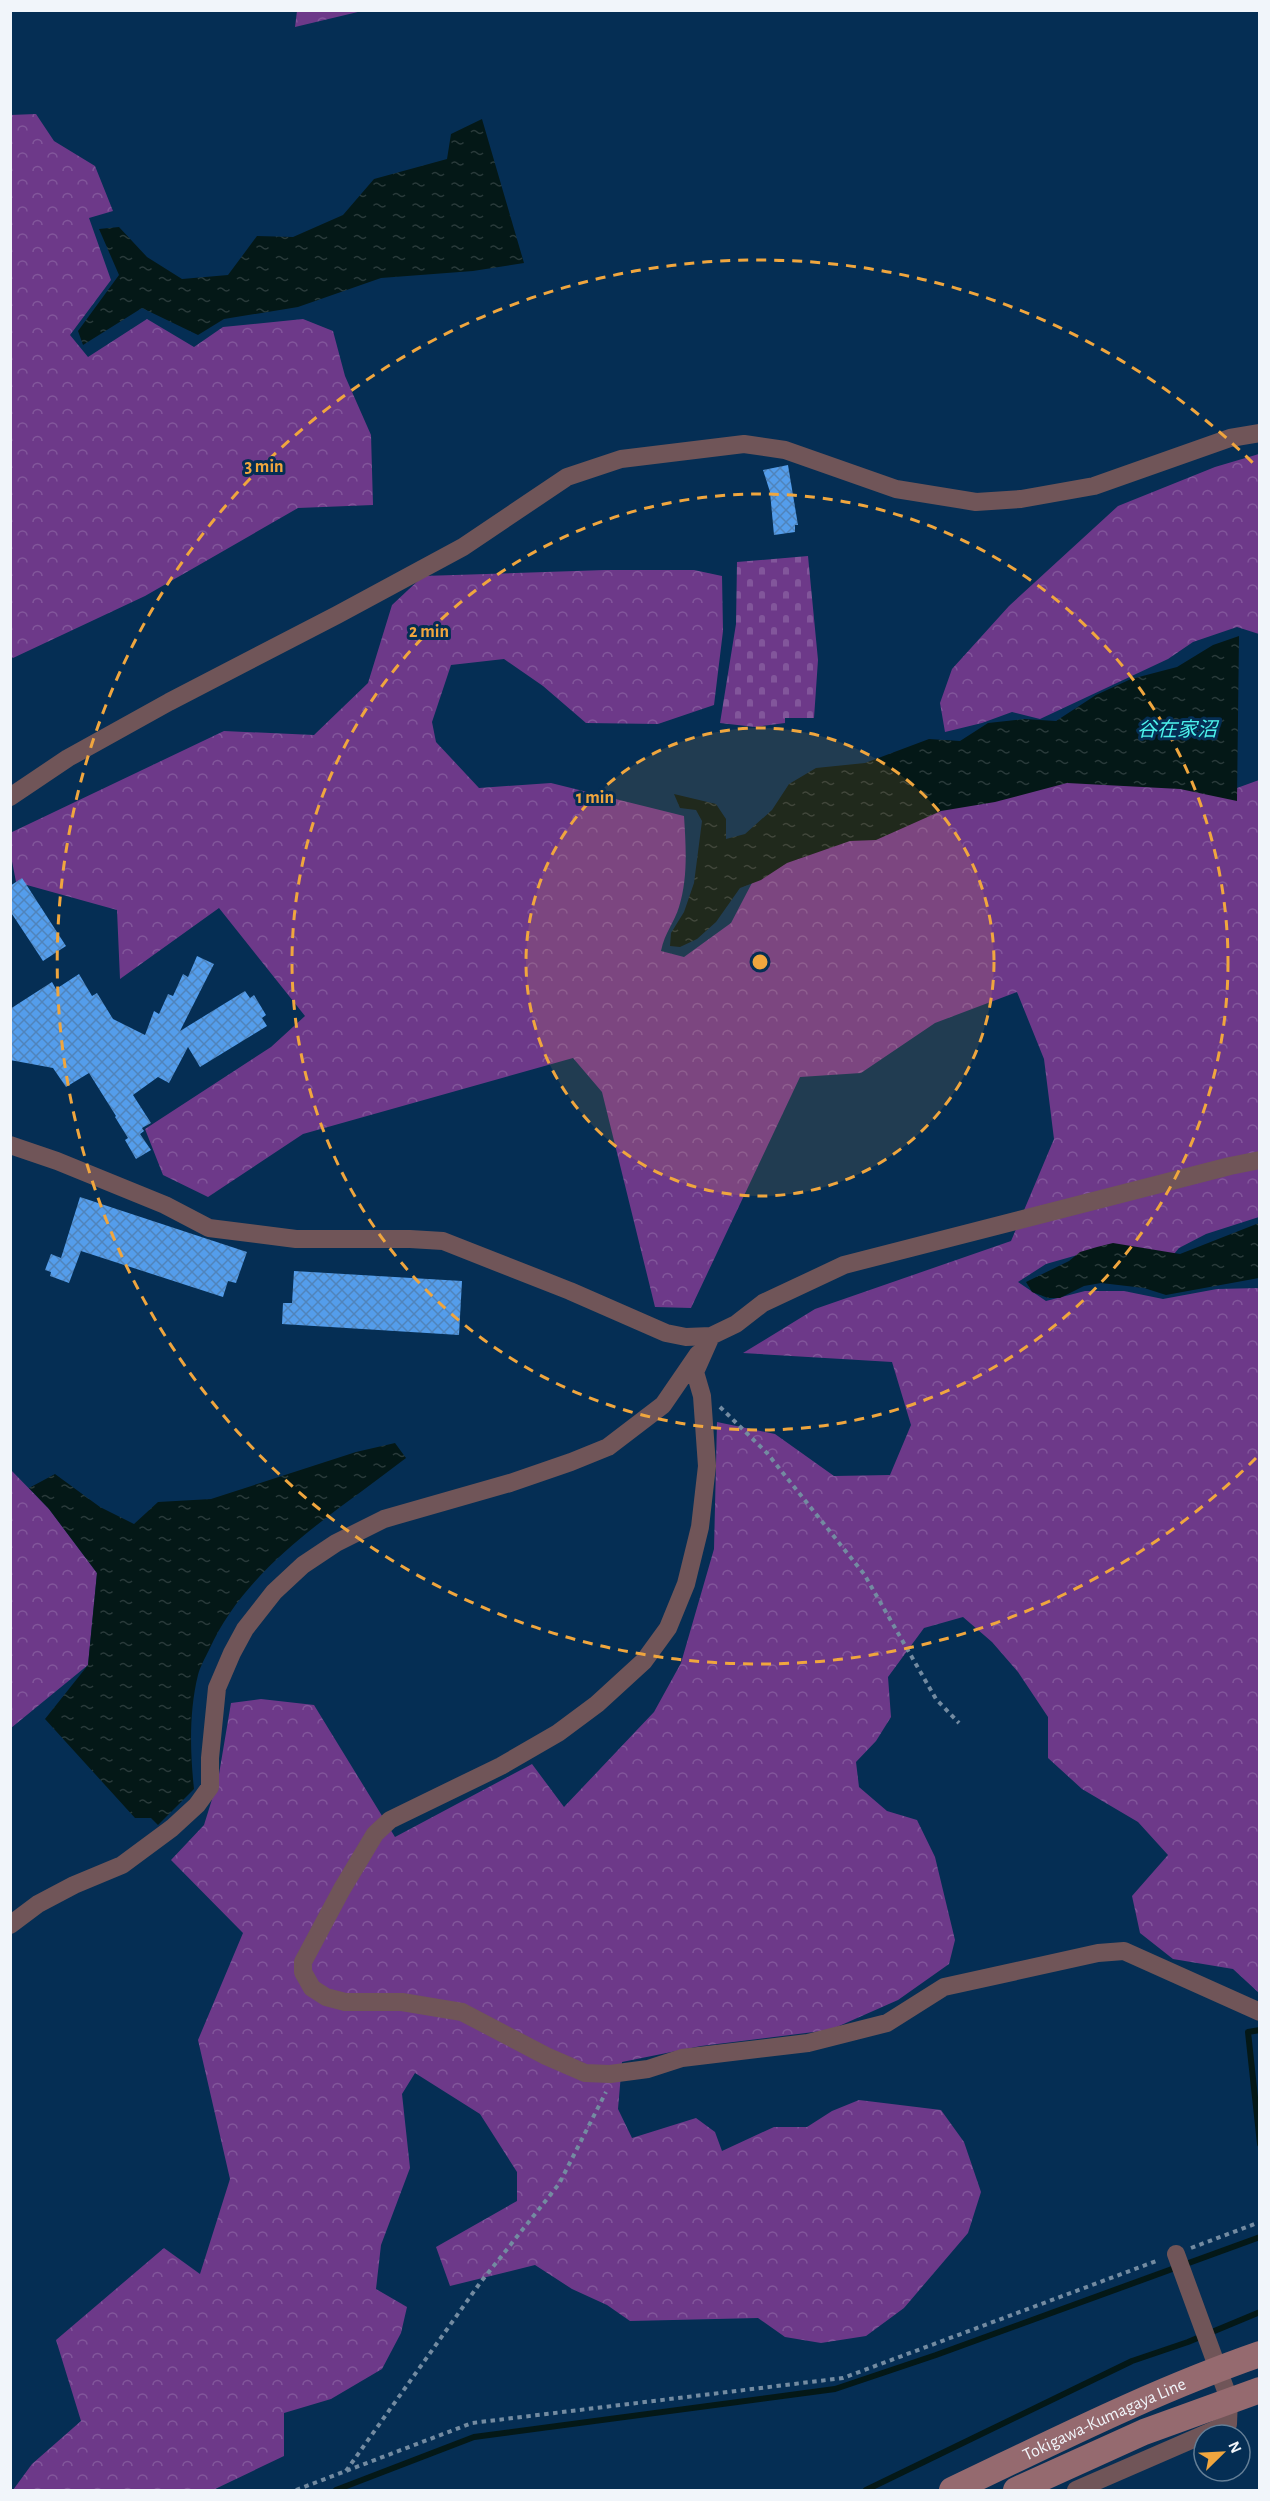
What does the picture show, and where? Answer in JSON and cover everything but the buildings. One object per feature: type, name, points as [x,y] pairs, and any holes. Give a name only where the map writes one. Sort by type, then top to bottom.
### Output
[{"type":"main road","name":"Tokigawa-Kumagaya Line","points":[[952,2490],[1130,2405],[1219,2368],[1260,2354]]},
{"type":"main road","name":"Tokigawa-Kumagaya Line","points":[[1016,2490],[1144,2432],[1229,2399],[1260,2390]]},
{"type":"street","points":[[10,797],[68,758],[463,547],[567,477],[621,459],[744,444],[785,450],[896,489],[976,502],[1021,499],[1094,486],[1230,438],[1260,434]]},
{"type":"street","points":[[10,1145],[57,1161],[165,1205],[209,1228],[296,1239],[443,1241],[570,1291],[666,1333],[686,1337],[711,1336],[736,1323],[763,1304],[844,1265],[1260,1160]]},
{"type":"street","points":[[711,1336],[695,1371],[702,1396],[707,1466],[700,1527],[686,1584],[668,1628],[644,1661],[597,1704],[558,1733],[501,1766],[390,1820],[375,1834],[303,1962],[303,1972],[312,1988],[326,1997],[345,2002],[402,2002],[462,2012],[546,2056],[585,2073],[616,2073],[648,2069],[682,2058],[808,2043],[887,2023],[944,1987],[1098,1953],[1124,1951],[1259,2014]]},
{"type":"street","points":[[10,1925],[38,1904],[65,1889],[122,1865],[172,1828],[197,1805],[210,1787],[213,1712],[217,1688],[232,1653],[245,1629],[274,1592],[303,1565],[336,1543],[384,1520],[510,1483],[608,1447],[663,1405],[711,1336]]},
{"type":"street","points":[[1076,2490],[1228,2424],[1229,2399],[1176,2254]]},
{"type":"path","points":[[702,1396],[722,1409],[767,1453],[864,1574],[936,1698],[959,1723]]},
{"type":"path","points":[[346,2472],[480,2283],[559,2184],[616,2073]]},
{"type":"path","points":[[296,2490],[472,2423],[843,2378],[1260,2222]]},
{"type":"green space","points":[[297,10],[362,11],[295,27]]},
{"type":"green space","points":[[36,114],[54,141],[95,166],[113,211],[89,218],[111,280],[70,335],[88,357],[147,319],[194,347],[223,327],[303,319],[333,331],[345,376],[371,435],[373,505],[298,508],[145,596],[13,658],[10,656],[10,115]]},
{"type":"green space","points":[[1259,454],[1259,634],[1237,627],[1193,642],[1168,659],[1040,719],[1012,712],[982,723],[945,732],[940,703],[952,669],[1009,606],[1118,506],[1215,467]]},
{"type":"green space","points":[[808,556],[818,660],[814,718],[785,718],[785,723],[755,727],[720,723],[736,624],[737,562]]},
{"type":"green space","points":[[605,570],[694,570],[722,576],[723,631],[714,705],[658,724],[586,723],[543,686],[504,659],[451,665],[432,722],[436,742],[479,788],[551,783],[684,816],[686,851],[684,885],[679,907],[661,951],[684,957],[731,923],[754,879],[791,855],[1069,767],[1226,792],[1259,780],[1259,1217],[1206,1234],[1179,1248],[1163,1267],[1081,1254],[1046,1264],[1018,1282],[1046,1301],[1085,1291],[1124,1291],[1163,1299],[1217,1289],[1259,1288],[1259,1993],[1233,1969],[1173,1959],[1140,1933],[1132,1896],[1168,1855],[1138,1822],[1082,1789],[1048,1758],[1048,1717],[1018,1672],[992,1642],[963,1617],[924,1628],[888,1677],[891,1717],[876,1741],[856,1762],[859,1787],[887,1811],[917,1820],[935,1857],[955,1940],[949,1964],[898,2000],[830,2030],[701,2046],[622,2062],[618,2109],[632,2138],[696,2118],[715,2132],[722,2151],[774,2127],[807,2127],[832,2111],[859,2100],[941,2110],[964,2142],[981,2192],[968,2233],[904,2308],[866,2336],[821,2343],[785,2337],[758,2318],[630,2321],[607,2305],[572,2289],[535,2265],[450,2286],[436,2247],[517,2201],[517,2172],[480,2114],[415,2073],[402,2094],[410,2168],[381,2245],[376,2289],[407,2307],[401,2333],[382,2369],[331,2399],[284,2413],[284,2456],[213,2490],[13,2490],[32,2464],[81,2421],[56,2340],[164,2248],[200,2274],[230,2179],[198,2040],[243,1933],[171,1860],[204,1825],[218,1780],[231,1703],[261,1699],[314,1705],[395,1837],[532,1764],[564,1807],[654,1712],[681,1663],[714,1549],[717,1422],[775,1434],[834,1476],[890,1475],[911,1425],[892,1362],[743,1353],[815,1309],[1011,1241],[1054,1139],[1044,1059],[1017,992],[935,1023],[861,1073],[800,1077],[691,1308],[655,1307],[602,1092],[573,1058],[303,1134],[208,1197],[163,1175],[145,1129],[271,1047],[305,1016],[219,908],[120,979],[117,910],[16,882],[11,856],[10,833],[224,731],[314,735],[368,683],[392,605],[423,576]]},
{"type":"green space","points":[[10,1469],[49,1509],[97,1573],[88,1665],[11,1728]]},
{"type":"water","points":[[482,119],[524,263],[473,271],[381,278],[298,307],[224,319],[198,335],[142,308],[83,345],[78,331],[119,275],[99,229],[119,227],[147,257],[182,279],[228,275],[257,236],[293,237],[343,215],[374,179],[447,159],[451,134]]},
{"type":"water","name":"谷在家沼","points":[[1239,636],[1237,801],[1180,789],[1067,783],[995,802],[941,811],[876,840],[850,841],[787,863],[761,880],[740,888],[716,922],[697,939],[680,947],[670,946],[671,933],[684,912],[694,883],[702,821],[696,810],[680,808],[674,794],[716,804],[726,819],[726,839],[745,834],[772,810],[789,784],[816,768],[865,763],[929,739],[960,741],[988,723],[1024,719],[1056,721],[1096,695],[1131,679],[1177,667],[1213,645]]},
{"type":"water","points":[[1259,1223],[1259,1278],[1166,1295],[1144,1288],[1101,1283],[1084,1286],[1060,1298],[1048,1298],[1032,1292],[1026,1282],[1069,1261],[1080,1252],[1097,1247],[1113,1243],[1180,1254]]},
{"type":"water","points":[[395,1443],[406,1458],[295,1543],[246,1592],[225,1620],[201,1666],[195,1689],[191,1732],[194,1789],[158,1825],[151,1818],[135,1818],[45,1719],[88,1665],[97,1573],[49,1509],[29,1488],[55,1474],[100,1507],[134,1524],[158,1502],[211,1499],[356,1452]]},
{"type":"waterway","points":[[1260,2030],[1248,2032],[1260,2144]]},
{"type":"waterway","points":[[336,2490],[474,2437],[835,2389],[936,2355],[1260,2237]]},
{"type":"waterway","points":[[866,2490],[1132,2361],[1188,2342],[1260,2312]]}]
